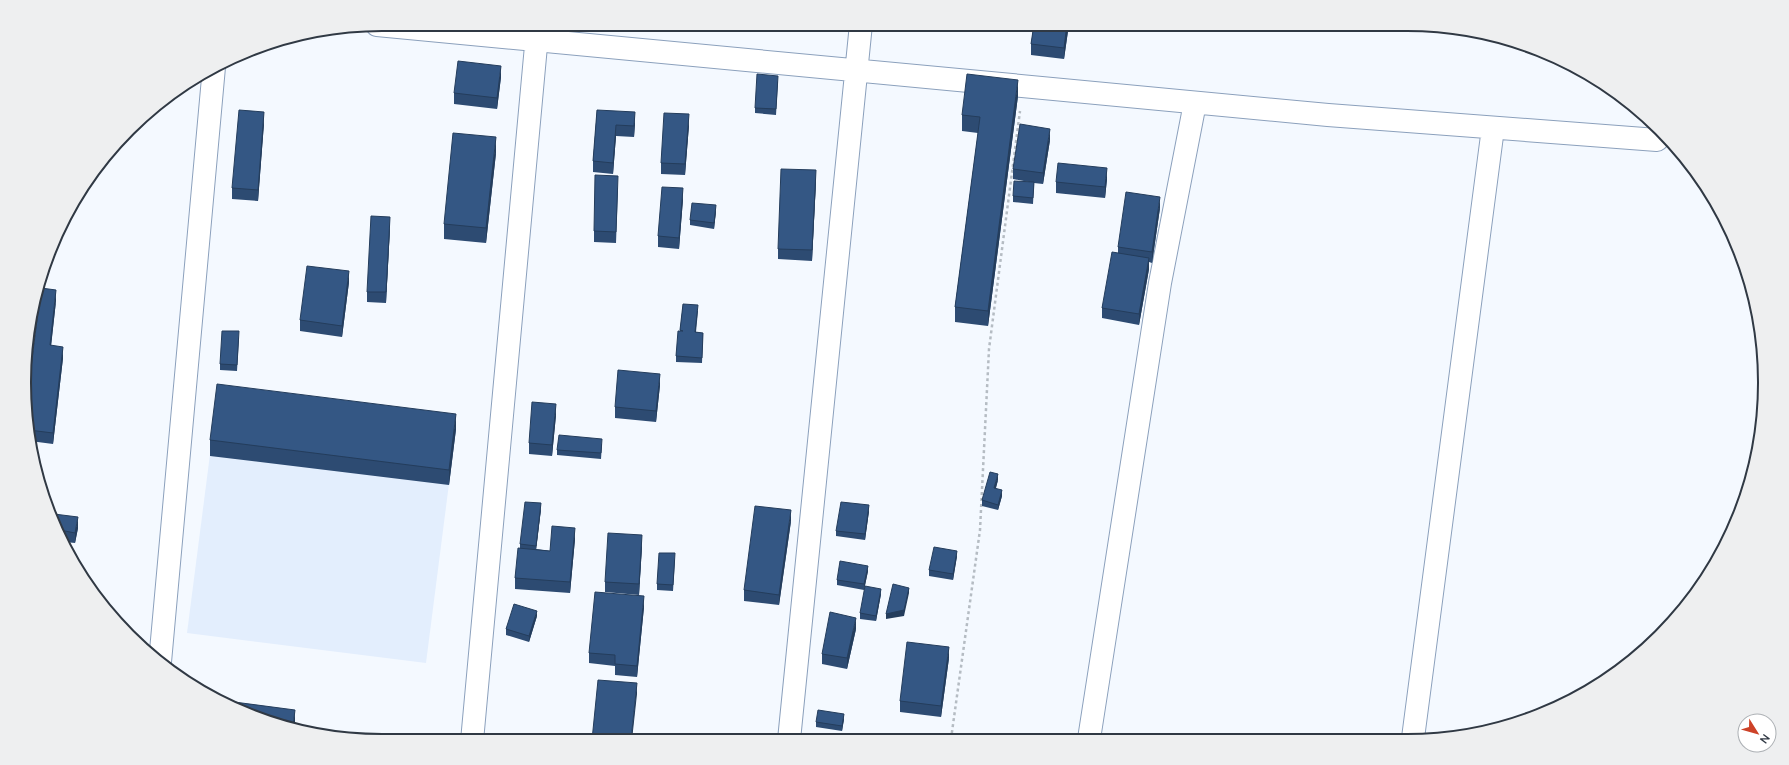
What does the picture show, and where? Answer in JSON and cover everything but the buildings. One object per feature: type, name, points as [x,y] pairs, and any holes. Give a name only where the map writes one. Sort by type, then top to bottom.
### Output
[{"type":"street","points":[[514,31],[537,32],[856,70],[1195,103],[1657,140]]},
{"type":"street","points":[[790,734],[860,31]]},
{"type":"street","points":[[473,734],[537,32]]},
{"type":"street","points":[[161,655],[213,75]]},
{"type":"street","points":[[1090,734],[1160,283],[1195,103]]},
{"type":"street","points":[[1414,734],[1493,128]]},
{"type":"path","points":[[952,734],[980,530],[989,349],[1023,86]]},
{"type":"shaded area","points":[[217,400],[456,429],[426,663],[187,633]]}]
